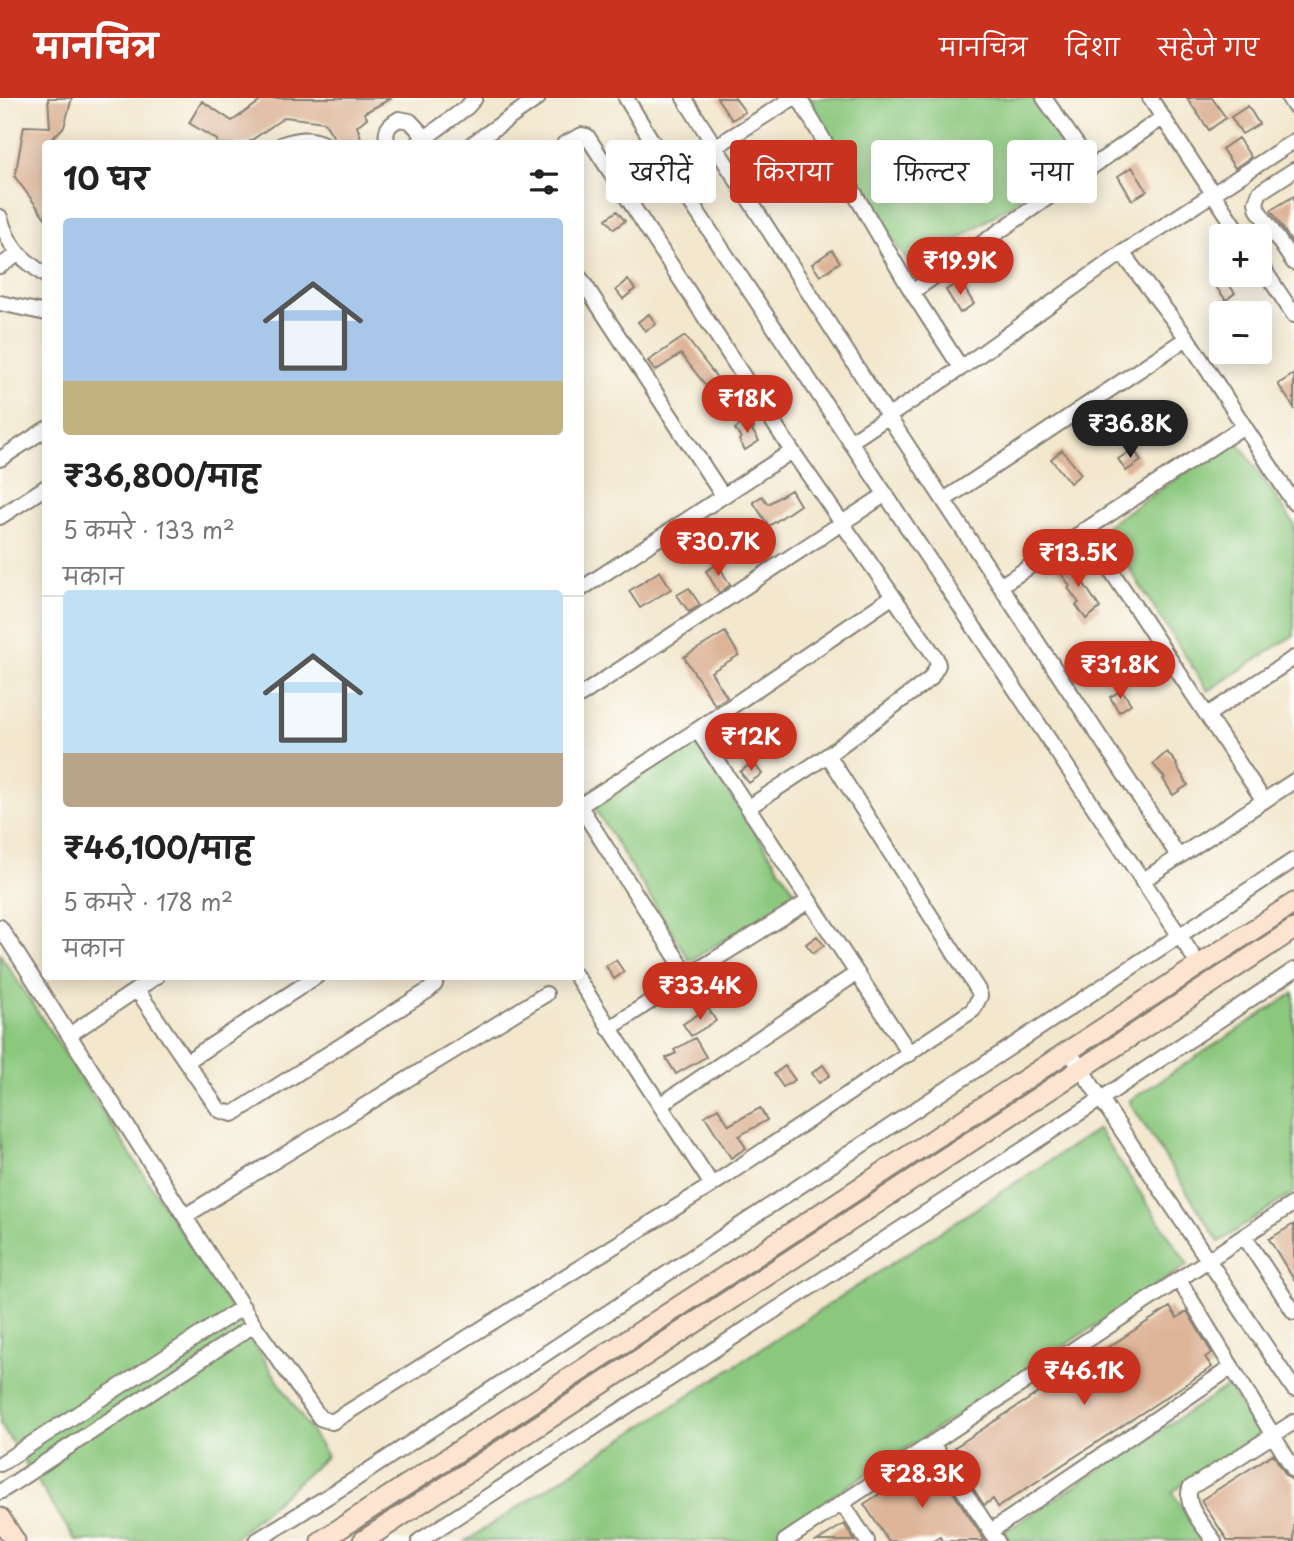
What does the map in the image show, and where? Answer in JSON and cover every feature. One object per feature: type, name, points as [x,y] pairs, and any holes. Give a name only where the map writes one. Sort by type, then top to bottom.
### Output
[{"type":"street","points":[[387,140],[388,125],[398,119],[410,121],[421,140],[467,107],[475,98]]},
{"type":"street","points":[[478,140],[538,98]]},
{"type":"street","points":[[626,98],[651,140]]},
{"type":"street","points":[[684,98],[711,140]]},
{"type":"street","points":[[716,146],[793,98]]},
{"type":"street","points":[[799,98],[912,292],[961,368]]},
{"type":"street","points":[[1044,98],[1073,140]]},
{"type":"street","points":[[1150,98],[1233,224]]},
{"type":"street","points":[[1289,98],[1294,106]]},
{"type":"street","points":[[1097,161],[1162,118]]},
{"type":"street","points":[[572,140],[582,135],[587,136],[792,451],[932,651],[938,665],[930,679],[828,755],[749,807]]},
{"type":"street","points":[[294,140],[315,140]]},
{"type":"street","points":[[850,442],[961,368],[1122,253],[1294,141]]},
{"type":"street","points":[[716,149],[888,416],[1179,857]]},
{"type":"street","points":[[1294,170],[1261,192],[1256,202],[1258,210],[1294,264]]},
{"type":"street","points":[[691,203],[1199,965]]},
{"type":"street","points":[[912,292],[1037,203]]},
{"type":"street","points":[[0,217],[3,236],[17,255],[42,273]]},
{"type":"street","points":[[1122,253],[1187,338],[1294,503]]},
{"type":"street","points":[[0,266],[17,255]]},
{"type":"street","points":[[1272,282],[1294,315]]},
{"type":"street","points":[[584,284],[723,496]]},
{"type":"street","points":[[0,303],[42,312]]},
{"type":"street","points":[[944,500],[1187,338]]},
{"type":"street","points":[[1000,586],[1244,426]]},
{"type":"street","points":[[0,459],[42,432]]},
{"type":"street","points":[[584,587],[792,451]]},
{"type":"street","points":[[0,517],[42,490]]},
{"type":"street","points":[[584,693],[886,494]]},
{"type":"street","points":[[1084,530],[1264,801]]},
{"type":"street","points":[[584,804],[892,597]]},
{"type":"street","points":[[1207,715],[1294,658]]},
{"type":"street","points":[[697,730],[910,1054]]},
{"type":"street","points":[[0,927],[254,1325],[320,1418],[332,1423],[712,1185],[973,1010],[980,996],[978,990],[828,755]]},
{"type":"street","points":[[1142,881],[1294,781]]},
{"type":"street","points":[[584,811],[688,976]]},
{"type":"street","points":[[256,1541],[354,1480],[1294,860]]},
{"type":"street","points":[[610,1029],[688,976],[809,901]]},
{"type":"street","points":[[321,1541],[1294,904]]},
{"type":"street","points":[[363,1541],[1294,929]]},
{"type":"street","points":[[419,1541],[1101,1099],[1294,970]]},
{"type":"street","points":[[660,1105],[857,973]]},
{"type":"street","points":[[69,1035],[151,980]]},
{"type":"street","points":[[187,1062],[311,980]]},
{"type":"street","points":[[137,990],[219,1110],[233,1114],[429,990],[436,980]]},
{"type":"street","points":[[579,980],[712,1185]]},
{"type":"street","points":[[185,1216],[546,994]]},
{"type":"street","points":[[1069,1051],[1294,1389]]},
{"type":"street","points":[[785,1541],[1294,1203]]},
{"type":"street","points":[[1244,1236],[1293,1309]]},
{"type":"street","points":[[1180,1280],[1294,1470]]},
{"type":"street","points":[[0,1464],[243,1307]]},
{"type":"street","points":[[0,1492],[254,1325]]},
{"type":"street","points":[[932,1443],[994,1536],[1232,1367]]},
{"type":"street","points":[[1214,1541],[1189,1504],[1190,1488],[1294,1422]]},
{"type":"street","points":[[842,1503],[867,1541]]},
{"type":"street","points":[[0,1518],[15,1541]]},
{"type":"green space","points":[[804,98],[1034,98],[1065,140],[1007,140],[1007,203],[1014,203],[912,269],[857,182],[857,140],[831,140]]},
{"type":"green space","points":[[1236,439],[1294,524],[1294,635],[1208,691],[1103,528]]},
{"type":"green space","points":[[695,742],[797,895],[690,961],[594,807]]},
{"type":"green space","points":[[0,954],[327,1456],[231,1541],[76,1541],[0,1424]]},
{"type":"green space","points":[[1294,993],[1294,1192],[1219,1242],[1129,1101]]},
{"type":"green space","points":[[1098,1129],[1188,1265],[764,1541],[466,1541]]},
{"type":"green space","points":[[1228,1386],[1260,1435],[1172,1492],[1204,1541],[1009,1541],[1003,1533]]},
{"type":"building","points":[[48,98],[72,98],[64,127],[50,140],[42,140],[42,214],[15,177],[24,126],[50,127]]},
{"type":"building","points":[[265,98],[392,98],[364,113],[367,118],[357,126],[362,140],[335,140],[324,122],[285,117],[252,140],[217,140],[189,123],[202,101],[232,121]]},
{"type":"building","points":[[717,98],[735,98],[745,112],[732,120]]},
{"type":"building","points":[[1187,98],[1212,98],[1226,118],[1209,130]]},
{"type":"building","points":[[1248,106],[1259,124],[1242,134],[1231,117]]},
{"type":"building","points":[[1238,138],[1251,157],[1235,168],[1222,149]]},
{"type":"building","points":[[1132,167],[1147,191],[1132,200],[1118,176]]},
{"type":"building","points":[[1294,196],[1294,246],[1271,210]]},
{"type":"building","points":[[617,211],[625,221],[614,229],[606,219]]},
{"type":"building","points":[[832,250],[840,262],[820,276],[812,264]]},
{"type":"building","points":[[628,280],[635,289],[623,299],[616,290]]},
{"type":"building","points":[[960,281],[974,304],[960,313],[946,290]]},
{"type":"building","points":[[1216,287],[1230,287],[1235,293],[1226,300]]},
{"type":"building","points":[[649,314],[656,324],[645,331],[638,322]]},
{"type":"building","points":[[685,336],[724,387],[714,396],[681,354],[655,371],[648,361]]},
{"type":"building","points":[[1294,374],[1294,408],[1278,384]]},
{"type":"building","points":[[748,419],[759,441],[745,450],[735,429]]},
{"type":"building","points":[[1134,449],[1141,461],[1126,471],[1118,459]]},
{"type":"building","points":[[1062,450],[1081,474],[1070,483],[1051,459]]},
{"type":"building","points":[[791,490],[800,505],[769,526],[753,502],[762,496],[768,504]]},
{"type":"building","points":[[1066,557],[1100,608],[1086,619],[1076,605],[1079,603],[1068,588],[1070,586],[1055,565]]},
{"type":"building","points":[[718,564],[730,585],[719,593],[706,571]]},
{"type":"building","points":[[660,571],[671,589],[640,608],[629,591]]},
{"type":"building","points":[[689,588],[700,605],[689,612],[677,595]]},
{"type":"building","points":[[725,632],[739,655],[711,672],[727,697],[715,705],[684,657]]},
{"type":"building","points":[[1122,690],[1131,704],[1119,712],[1110,697]]},
{"type":"building","points":[[1167,752],[1188,785],[1173,795],[1163,779],[1165,778],[1153,764]]},
{"type":"building","points":[[753,762],[762,774],[749,783],[740,772]]},
{"type":"building","points":[[817,936],[824,945],[813,953],[806,944]]},
{"type":"building","points":[[616,960],[624,972],[614,979],[606,966]]},
{"type":"building","points":[[708,1008],[716,1021],[691,1036],[683,1024]]},
{"type":"building","points":[[695,1038],[706,1057],[676,1074],[666,1058]]},
{"type":"building","points":[[823,1065],[830,1075],[819,1083],[812,1073]]},
{"type":"building","points":[[785,1066],[795,1080],[783,1087],[774,1074]]},
{"type":"building","points":[[718,1108],[729,1125],[760,1108],[767,1120],[739,1136],[746,1148],[731,1158],[705,1116]]},
{"type":"building","points":[[1294,1224],[1294,1280],[1269,1239]]},
{"type":"building","points":[[1170,1307],[1177,1318],[1187,1311],[1212,1353],[1205,1357],[1212,1367],[998,1507],[993,1499],[984,1505],[956,1462],[963,1458],[955,1447]]},
{"type":"building","points":[[1273,1454],[1286,1475],[1294,1482],[1294,1541],[1228,1541],[1201,1500]]},
{"type":"building","points":[[932,1460],[985,1541],[942,1541],[940,1537],[933,1541],[888,1541],[864,1504]]},
{"type":"building","points":[[844,1524],[855,1541],[817,1541]]}]
